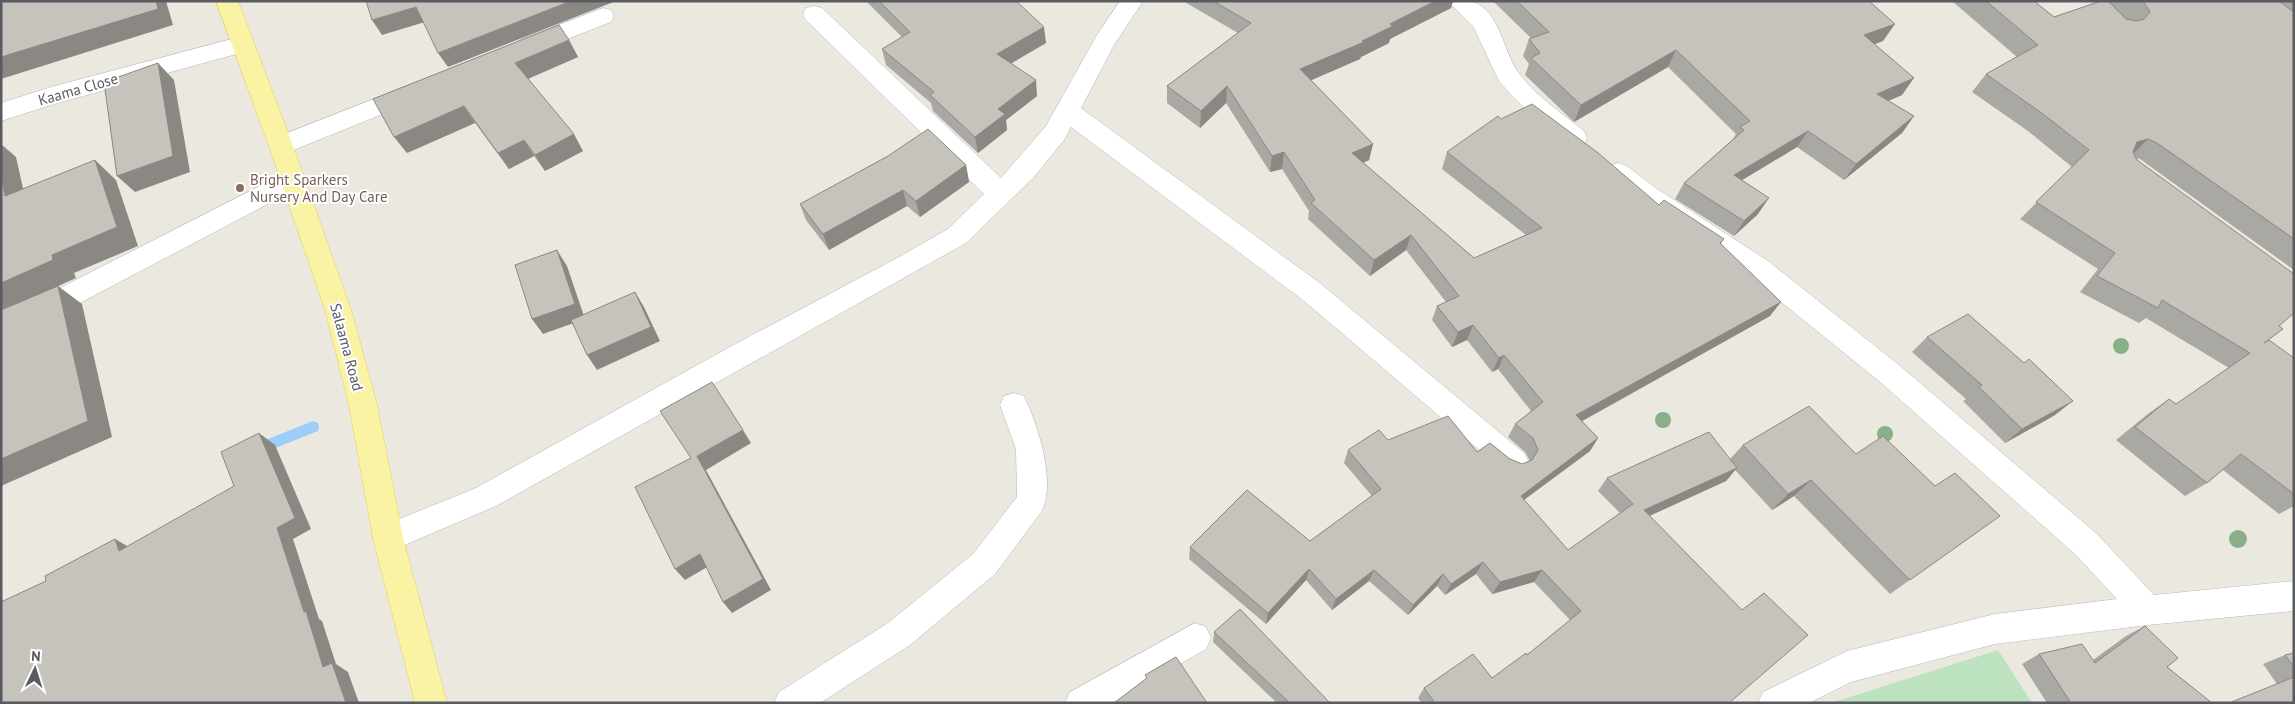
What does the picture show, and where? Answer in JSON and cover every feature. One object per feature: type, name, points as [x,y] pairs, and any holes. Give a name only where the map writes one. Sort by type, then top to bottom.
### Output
[{"type":"main road","name":"Salaama Road","points":[[227,1],[293,179],[339,313],[364,405],[388,538],[431,703]]},
{"type":"street","points":[[388,538],[486,498],[756,347],[908,265],[956,236],[1024,171],[1054,133],[1105,41],[1132,1]]},
{"type":"street","points":[[1458,1],[1482,21],[1494,43],[1507,75],[1551,119],[1644,194],[1759,269],[1889,373],[2086,544],[2148,610]]},
{"type":"street","points":[[814,14],[1001,194]]},
{"type":"street","points":[[511,53],[603,16]]},
{"type":"street","name":"Kaama Close","points":[[1,112],[51,96],[243,44]]},
{"type":"street","points":[[281,146],[428,87]]},
{"type":"street","points":[[1067,111],[1312,292],[1514,462]]},
{"type":"street","points":[[1,325],[67,297],[293,179]]},
{"type":"street","points":[[790,703],[899,634],[984,564],[1032,501],[1030,449],[1014,404]]},
{"type":"street","points":[[1774,703],[1847,667],[1995,629],[2148,610],[2294,596]]},
{"type":"street","points":[[1081,703],[1195,638]]},
{"type":"green space","points":[[1998,650],[2032,703],[1831,703]]},
{"type":"building","points":[[1,1],[156,1],[158,9],[1,57]]},
{"type":"building","points":[[366,1],[571,1],[438,53],[416,7],[372,20]]},
{"type":"building","points":[[879,1],[1016,1],[1044,27],[997,54],[1036,80],[998,109],[1005,114],[975,137],[930,95],[934,92],[882,49],[910,32]]},
{"type":"building","points":[[1213,1],[1435,1],[1390,24],[1393,26],[1362,41],[1364,42],[1300,69],[1373,144],[1352,153],[1474,258],[1542,228],[1447,152],[1498,116],[1501,119],[1532,104],[1597,152],[1659,205],[1664,200],[1724,239],[1720,243],[1781,302],[1576,415],[1598,438],[1521,496],[1568,550],[1633,504],[1607,478],[1709,432],[1737,468],[1644,510],[1742,610],[1764,593],[1808,635],[1729,703],[1435,703],[1424,688],[1473,654],[1492,678],[1526,653],[1527,655],[1581,611],[1542,570],[1500,582],[1483,562],[1451,584],[1443,574],[1413,605],[1374,570],[1336,599],[1309,569],[1268,613],[1190,547],[1247,490],[1310,541],[1381,489],[1348,450],[1379,430],[1388,440],[1448,416],[1477,452],[1490,443],[1510,459],[1522,464],[1532,460],[1538,450],[1533,438],[1515,424],[1543,402],[1504,355],[1499,358],[1473,325],[1458,332],[1437,306],[1459,296],[1411,235],[1374,260],[1311,203],[1315,200],[1284,152],[1272,156],[1227,86],[1201,111],[1167,86],[1251,23]]},
{"type":"building","points":[[1517,1],[1869,1],[1895,24],[1864,35],[1914,78],[1877,94],[1914,116],[1856,164],[1808,131],[1734,175],[1769,198],[1744,221],[1684,183],[1744,130],[1740,127],[1750,121],[1676,50],[1581,105],[1531,58],[1540,53],[1529,39],[1549,32]]},
{"type":"building","points":[[1986,1],[2034,1],[2054,17],[2101,1],[2108,1],[2126,19],[2136,21],[2144,19],[2150,12],[2142,1],[2279,1],[2294,12],[2294,239],[2157,143],[2148,139],[2137,142],[2133,152],[2137,160],[2294,274],[2294,313],[2279,326],[2283,329],[2264,343],[2269,340],[2294,358],[2294,494],[2241,454],[2207,483],[2135,427],[2169,399],[2176,404],[2250,353],[2162,300],[2158,308],[2097,276],[2115,253],[2036,202],[2089,150],[2043,114],[1986,74],[2038,45]]},
{"type":"building","points":[[559,25],[569,40],[515,63],[574,134],[535,155],[524,140],[498,153],[464,106],[394,137],[373,99]]},
{"type":"building","points":[[158,63],[173,156],[117,176],[104,82]]},
{"type":"building","points":[[928,129],[966,165],[916,201],[903,190],[823,234],[800,204],[888,156]]},
{"type":"building","points":[[95,160],[117,227],[52,255],[53,260],[1,283],[1,175],[5,196]]},
{"type":"building","points":[[557,250],[575,304],[532,319],[515,265]]},
{"type":"building","points":[[58,286],[88,421],[1,459],[1,310]]},
{"type":"building","points":[[635,292],[651,327],[587,355],[571,320]]},
{"type":"building","points":[[1968,314],[2024,363],[2029,359],[2073,401],[2022,429],[1979,387],[1982,385],[1927,337]]},
{"type":"building","points":[[712,382],[743,430],[697,456],[763,579],[723,602],[700,554],[675,569],[635,487],[691,458],[660,411]]},
{"type":"building","points":[[1809,406],[1856,454],[1883,436],[1935,486],[1955,473],[2000,516],[1910,580],[1811,480],[1788,494],[1743,445]]},
{"type":"building","points":[[259,433],[295,518],[277,528],[304,612],[306,611],[323,667],[332,663],[346,703],[1,703],[1,602],[46,581],[45,576],[115,539],[119,551],[234,486],[221,452]]},
{"type":"building","points":[[1240,609],[1330,703],[1290,703],[1214,632]]},
{"type":"building","points":[[2145,626],[2178,658],[2167,667],[2212,703],[2071,703],[2039,654],[2082,644],[2095,663]]},
{"type":"building","points":[[2294,653],[2294,667],[2285,655]]},
{"type":"building","points":[[1176,657],[1207,703],[1114,703],[1147,678],[1145,675]]},
{"type":"building","points":[[2294,677],[2294,703],[2229,703]]},
{"type":"waterway","points":[[258,449],[313,427]]},
{"type":"place","name":"Bright Sparkers Nursery And Day Care","points":[[240,188]]}]
